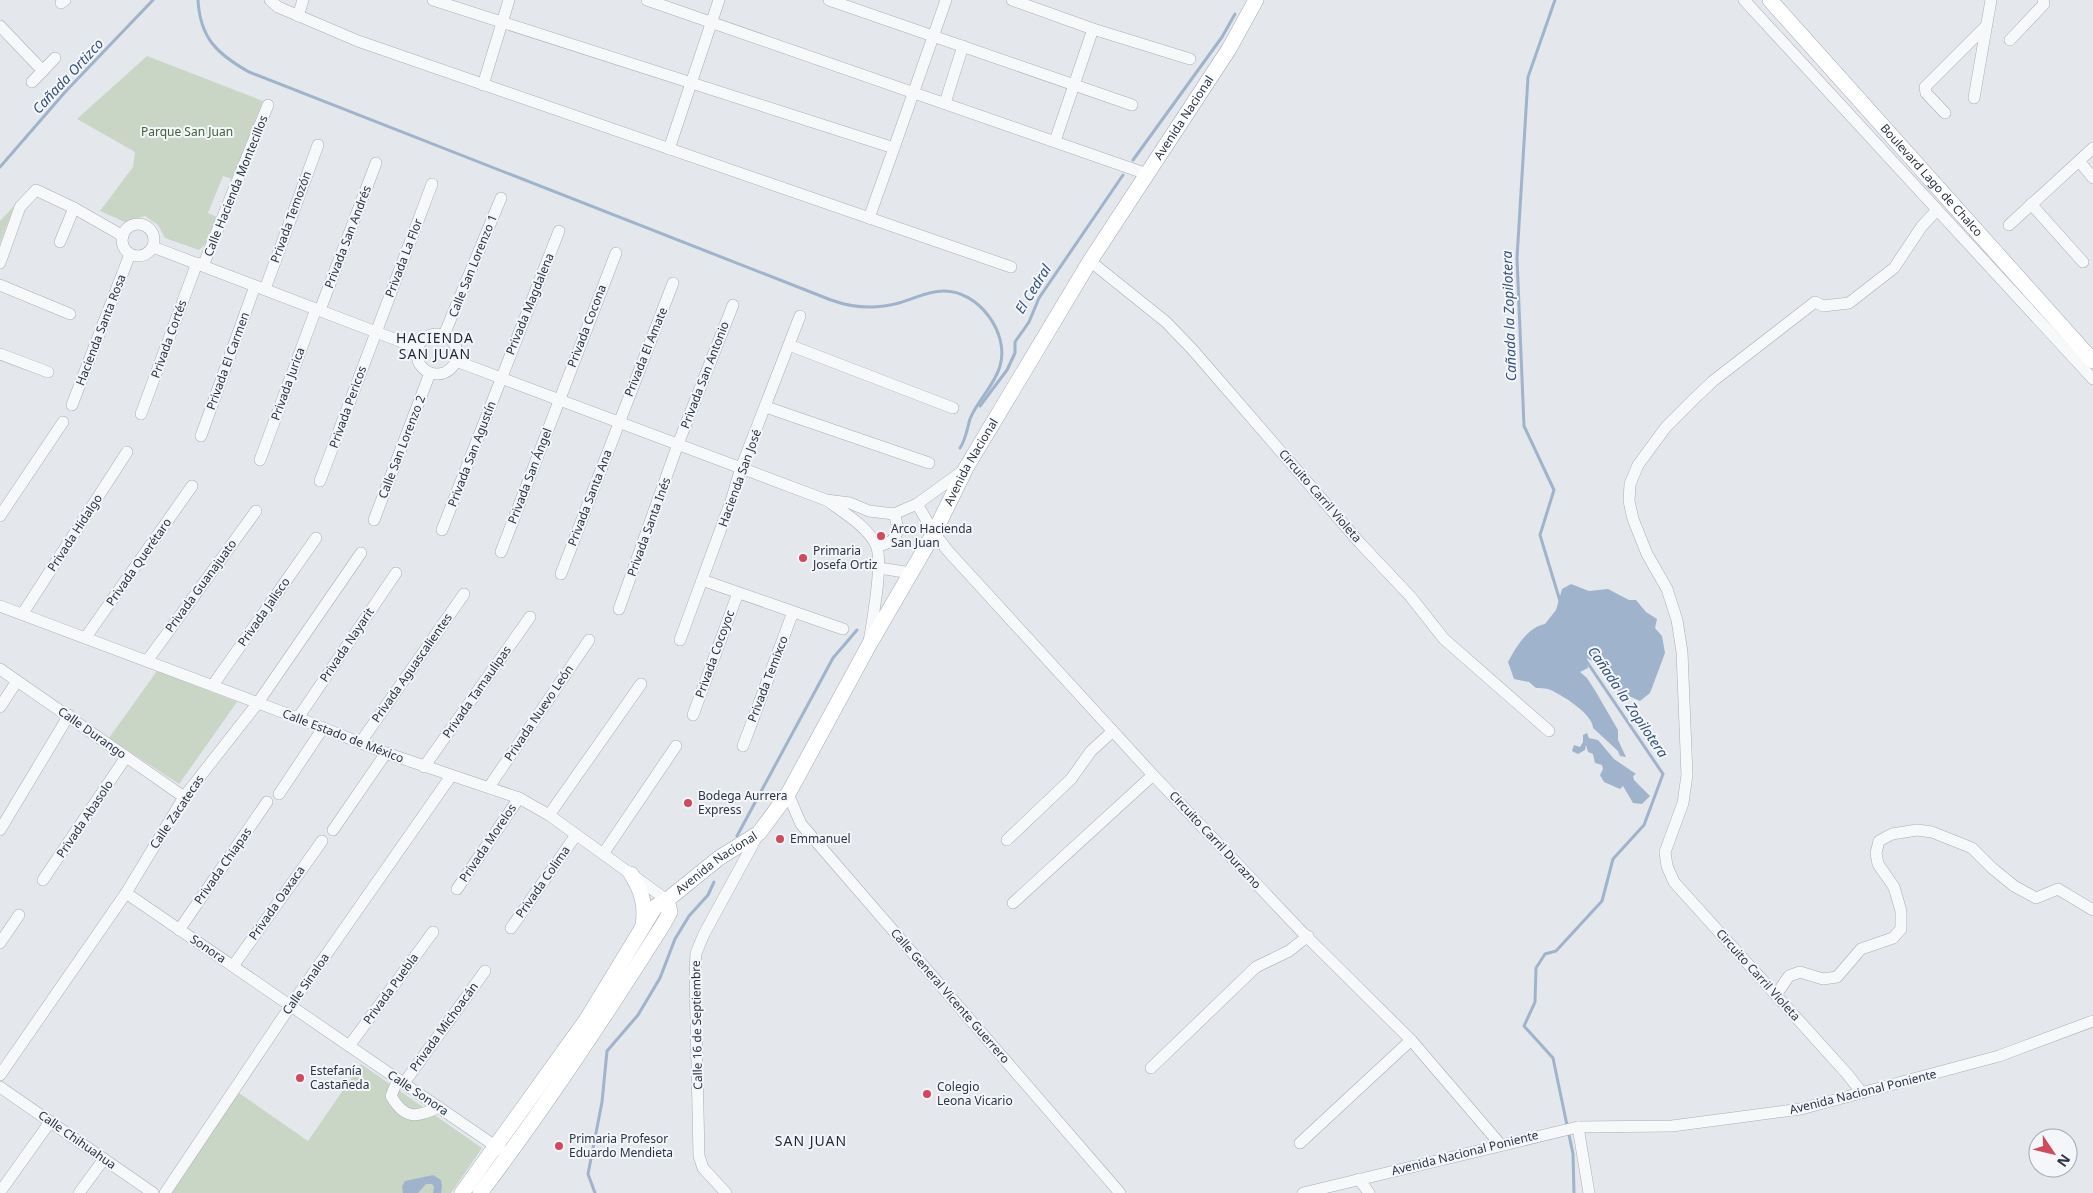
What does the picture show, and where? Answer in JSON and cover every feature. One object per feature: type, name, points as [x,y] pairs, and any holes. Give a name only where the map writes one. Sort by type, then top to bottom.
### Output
[{"type":"main road","name":"Avenida Nacional","points":[[462,1193],[588,1019],[655,907],[668,900],[719,858],[759,833],[788,794],[868,645],[934,533],[966,468],[1090,261],[1229,49],[1256,0]]},
{"type":"main road","name":"Boulevard Lago de Chalco","points":[[1770,0],[2093,361]]},
{"type":"main road","points":[[631,874],[641,890],[645,913],[642,930]]},
{"type":"main road","name":"Avenida Nacional","points":[[480,1193],[596,1031],[664,923],[670,912],[668,900]]},
{"type":"street","points":[[270,0],[278,7],[358,41],[1011,267]]},
{"type":"street","points":[[298,16],[303,0]]},
{"type":"street","points":[[433,0],[894,148]]},
{"type":"street","points":[[484,85],[509,0]]},
{"type":"street","points":[[647,0],[1147,174]]},
{"type":"street","points":[[669,149],[719,0]]},
{"type":"street","points":[[829,0],[1132,105]]},
{"type":"street","points":[[869,218],[946,0]]},
{"type":"street","points":[[1012,0],[1190,59]]},
{"type":"street","points":[[1744,0],[2093,378]]},
{"type":"street","points":[[1974,98],[1991,0]]},
{"type":"street","points":[[2010,40],[2040,10],[2044,4],[2043,0]]},
{"type":"street","points":[[0,26],[43,71]]},
{"type":"street","points":[[1945,113],[1926,93],[1925,87],[1985,27]]},
{"type":"street","points":[[1055,141],[1093,28]]},
{"type":"street","points":[[945,103],[963,46]]},
{"type":"street","points":[[32,82],[55,58]]},
{"type":"street","name":"Calle Hacienda Montecillos","points":[[200,265],[268,105]]},
{"type":"street","name":"Privada Temozón","points":[[260,288],[318,145]]},
{"type":"street","points":[[2009,225],[2093,148]]},
{"type":"street","points":[[2079,161],[2093,178]]},
{"type":"street","name":"Privada San Andrés","points":[[318,310],[376,163]]},
{"type":"street","name":"Privada La Flor","points":[[375,332],[432,184]]},
{"type":"street","points":[[0,263],[20,207],[36,190],[74,208],[123,236]]},
{"type":"street","name":"Calle San Lorenzo 1","points":[[444,335],[501,198]]},
{"type":"street","points":[[2031,204],[2083,262]]},
{"type":"street","points":[[60,242],[74,208]]},
{"type":"street","name":"Circuito Carril Violeta","points":[[1862,1093],[1848,1075],[1674,882],[1667,866],[1665,852],[1683,803],[1687,775],[1682,652],[1677,620],[1667,589],[1647,554],[1632,519],[1629,501],[1630,484],[1638,465],[1666,428],[1713,381],[1815,302],[1823,306],[1849,303],[1894,268],[1922,226],[1937,210]]},
{"type":"street","points":[[134,225],[144,226],[152,232],[153,247],[142,256],[130,254],[124,247],[123,236],[134,225]]},
{"type":"street","name":"Privada Magdalena","points":[[501,378],[559,231]]},
{"type":"street","points":[[153,247],[418,348]]},
{"type":"street","name":"Privada Cocona","points":[[559,400],[616,253]]},
{"type":"street","name":"Hacienda Santa Rosa","points":[[72,405],[130,254]]},
{"type":"street","name":"Circuito Carril Violeta","points":[[1090,261],[1166,322],[1410,596],[1444,639],[1549,731]]},
{"type":"street","name":"Privada Cortés","points":[[141,414],[200,265]]},
{"type":"street","name":"Privada El Amate","points":[[618,422],[673,283]]},
{"type":"street","points":[[0,284],[70,314]]},
{"type":"street","name":"Privada El Carmen","points":[[201,436],[260,288]]},
{"type":"street","name":"Privada San Antonio","points":[[678,444],[733,305]]},
{"type":"street","name":"Privada Jurica","points":[[260,460],[318,310]]},
{"type":"street","name":"Hacienda San José","points":[[680,640],[731,501],[741,468],[800,316]]},
{"type":"street","name":"Privada Pericos","points":[[320,482],[375,332]]},
{"type":"street","points":[[431,334],[444,335],[457,348],[456,361],[448,371],[436,374],[430,373],[420,366],[417,354],[418,348],[421,342],[431,334]]},
{"type":"street","points":[[790,345],[953,408]]},
{"type":"street","points":[[0,354],[48,372]]},
{"type":"street","points":[[456,361],[826,500],[850,503],[869,511],[894,514],[917,504],[966,468]]},
{"type":"street","name":"Calle San Lorenzo 2","points":[[374,520],[430,373]]},
{"type":"street","name":"Privada San Agustín","points":[[442,530],[501,378]]},
{"type":"street","name":"Privada San Ángel","points":[[501,552],[559,400]]},
{"type":"street","points":[[766,407],[929,463]]},
{"type":"street","points":[[0,516],[63,422]]},
{"type":"street","name":"Privada Santa Ana","points":[[561,574],[618,422]]},
{"type":"street","name":"Privada Santa Inés","points":[[619,609],[678,444]]},
{"type":"street","name":"Privada Hidalgo","points":[[23,613],[126,452]]},
{"type":"street","name":"Privada Querétaro","points":[[86,637],[192,486]]},
{"type":"street","points":[[826,500],[860,525],[877,546],[879,568],[868,645]]},
{"type":"street","name":"Circuito Carril Durazno","points":[[917,504],[934,533],[948,551],[1153,775],[1411,1040],[1500,1144]]},
{"type":"street","name":"Privada Guanajuato","points":[[147,661],[256,511]]},
{"type":"street","points":[[877,546],[889,544],[895,538],[899,528],[894,514]]},
{"type":"street","name":"Privada Jalisco","points":[[213,686],[316,538]]},
{"type":"street","name":"Calle Zacatecas","points":[[0,1075],[126,893],[184,797],[257,704],[361,553]]},
{"type":"street","points":[[879,568],[911,573]]},
{"type":"street","name":"Privada Nayarit","points":[[298,718],[396,573]]},
{"type":"street","points":[[702,580],[843,629]]},
{"type":"street","name":"Privada Cocoyoc","points":[[693,715],[738,592]]},
{"type":"street","name":"Privada Aguascalientes","points":[[360,743],[464,594]]},
{"type":"street","name":"Calle Estado de México","points":[[0,606],[23,613],[386,753],[451,776],[489,786],[519,798],[549,815],[668,900]]},
{"type":"street","name":"Privada Temixco","points":[[743,746],[793,612]]},
{"type":"street","name":"Privada Tamaulipas","points":[[424,767],[530,617]]},
{"type":"street","name":"Privada Nuevo León","points":[[489,786],[589,640]]},
{"type":"street","name":"Calle Durango","points":[[0,668],[184,797]]},
{"type":"street","points":[[0,707],[17,681]]},
{"type":"street","points":[[549,815],[641,684]]},
{"type":"street","points":[[0,830],[69,715]]},
{"type":"street","points":[[279,794],[323,728]]},
{"type":"street","points":[[1006,840],[1071,779],[1091,751],[1113,732]]},
{"type":"street","points":[[603,854],[676,746]]},
{"type":"street","points":[[333,830],[386,753]]},
{"type":"street","name":"Privada Abasolo","points":[[43,880],[126,757]]},
{"type":"street","points":[[1013,903],[1153,775]]},
{"type":"street","name":"Calle Sinaloa","points":[[165,1193],[291,1005],[451,776]]},
{"type":"street","name":"Calle General Vicente Guerrero","points":[[788,794],[801,824],[1120,1193]]},
{"type":"street","name":"Privada Morelos","points":[[457,889],[519,798]]},
{"type":"street","name":"Privada Chiapas","points":[[179,930],[267,802]]},
{"type":"street","points":[[1776,995],[1789,976],[1800,972],[1823,979],[1837,977],[1860,949],[1893,938],[1900,929],[1901,911],[1894,886],[1878,864],[1876,853],[1879,841],[1892,834],[1917,830],[1932,832],[1972,848],[2014,886],[2036,898],[2058,889],[2093,910]]},
{"type":"street","name":"Calle 16 de Septiembre","points":[[726,1193],[703,1168],[699,1156],[696,953],[704,934],[759,833]]},
{"type":"street","name":"Privada Colima","points":[[511,928],[576,835]]},
{"type":"street","name":"Privada Oaxaca","points":[[233,966],[322,841]]},
{"type":"street","name":"Sonora","points":[[126,893],[291,1005]]},
{"type":"street","points":[[0,943],[19,915]]},
{"type":"street","name":"Privada Puebla","points":[[349,1046],[433,932]]},
{"type":"street","points":[[1151,1068],[1256,967],[1290,951],[1308,936]]},
{"type":"street","name":"Privada Michoacán","points":[[401,1081],[485,971]]},
{"type":"street","name":"Calle Sonora","points":[[291,1005],[508,1156]]},
{"type":"street","name":"Avenida Nacional Poniente","points":[[1303,1193],[1559,1130],[1578,1127],[1672,1126],[1739,1119],[1801,1109],[2000,1056],[2093,1021]]},
{"type":"street","points":[[1300,1143],[1411,1040]]},
{"type":"street","points":[[401,1081],[391,1096],[396,1105],[405,1113],[416,1116],[439,1107]]},
{"type":"street","name":"Calle Chihuahua","points":[[0,1087],[153,1193]]},
{"type":"street","points":[[0,1192],[50,1122]]},
{"type":"street","points":[[1578,1127],[1588,1193]]},
{"type":"street","points":[[79,1193],[104,1159]]},
{"type":"street","points":[[1359,1179],[1369,1193]]},
{"type":"green space","name":"Parque San Juan","points":[[147,56],[263,101],[232,179],[223,176],[208,213],[217,217],[205,244],[199,250],[165,238],[158,225],[145,216],[125,222],[100,211],[133,167],[135,152],[77,119]]},
{"type":"green space","points":[[14,206],[0,243],[0,221]]},
{"type":"green space","points":[[157,671],[237,702],[179,784],[109,738]]},
{"type":"green space","points":[[361,1064],[482,1148],[451,1193],[169,1193],[239,1093],[308,1141]]},
{"type":"water","points":[[1571,584],[1589,591],[1608,589],[1629,600],[1636,600],[1646,612],[1657,619],[1655,628],[1662,636],[1665,653],[1650,693],[1640,701],[1611,685],[1604,675],[1603,668],[1587,658],[1588,668],[1580,672],[1587,678],[1618,730],[1618,740],[1626,757],[1620,756],[1618,751],[1593,728],[1588,717],[1561,695],[1548,689],[1536,688],[1529,682],[1514,679],[1508,662],[1528,633],[1545,624],[1556,610],[1562,589]]},
{"type":"water","points":[[1587,733],[1589,738],[1598,740],[1614,759],[1636,774],[1633,776],[1634,780],[1650,796],[1642,804],[1633,803],[1623,786],[1620,789],[1604,782],[1600,775],[1603,769],[1602,765],[1595,763],[1593,754],[1588,752],[1586,745],[1585,750],[1578,754],[1572,751],[1574,745],[1580,747],[1583,742],[1583,735]]},
{"type":"water","points":[[433,1175],[441,1180],[441,1193],[433,1193],[434,1187],[432,1184],[426,1184],[418,1193],[403,1193],[402,1186],[405,1181]]},
{"type":"waterway","name":"Cañada Ortizco","points":[[0,167],[66,91],[153,0]]},
{"type":"waterway","points":[[198,0],[202,25],[212,44],[228,58],[249,72],[831,300],[848,305],[874,307],[899,303],[937,291],[956,293],[968,298],[979,306],[996,328],[1002,353],[998,373],[973,412],[960,448]]},
{"type":"waterway","name":"Cañada la Zopilotera","points":[[1555,0],[1528,77],[1517,258],[1524,426],[1554,490],[1540,535],[1560,601]]},
{"type":"waterway","name":"El Cedral","points":[[1133,160],[1222,37],[1235,14]]},
{"type":"waterway","name":"El Cedral","points":[[980,406],[1007,370],[1015,353],[1015,342],[1029,322],[1039,298],[1123,175]]},
{"type":"waterway","points":[[737,836],[833,658],[857,630]]},
{"type":"waterway","name":"Cañada la Zopilotera","points":[[1574,1193],[1573,1154],[1553,1058],[1524,1026],[1535,1002],[1536,968],[1545,954],[1556,951],[1602,901],[1613,859],[1644,825],[1663,774],[1585,659]]},
{"type":"waterway","points":[[595,1193],[588,1174],[602,1102],[607,1051],[638,1015],[660,978],[675,939],[689,916],[708,895],[714,882]]},
{"type":"place","name":"Arco Hacienda San Juan","points":[[881,536]]},
{"type":"place","name":"Primaria Josefa Ortiz","points":[[803,558]]},
{"type":"place","name":"Bodega Aurrera Express","points":[[688,803]]},
{"type":"place","name":"Emmanuel","points":[[780,839]]},
{"type":"place","name":"Estefanía Castañeda","points":[[300,1078]]},
{"type":"place","name":"Colegio Leona Vicario","points":[[927,1094]]},
{"type":"place","name":"Primaria Profesor Eduardo Mendieta","points":[[559,1146]]},
{"type":"district","name":"HACIENDA SAN JUAN","points":[[435,346]]},
{"type":"district","name":"SAN JUAN","points":[[811,1141]]}]
